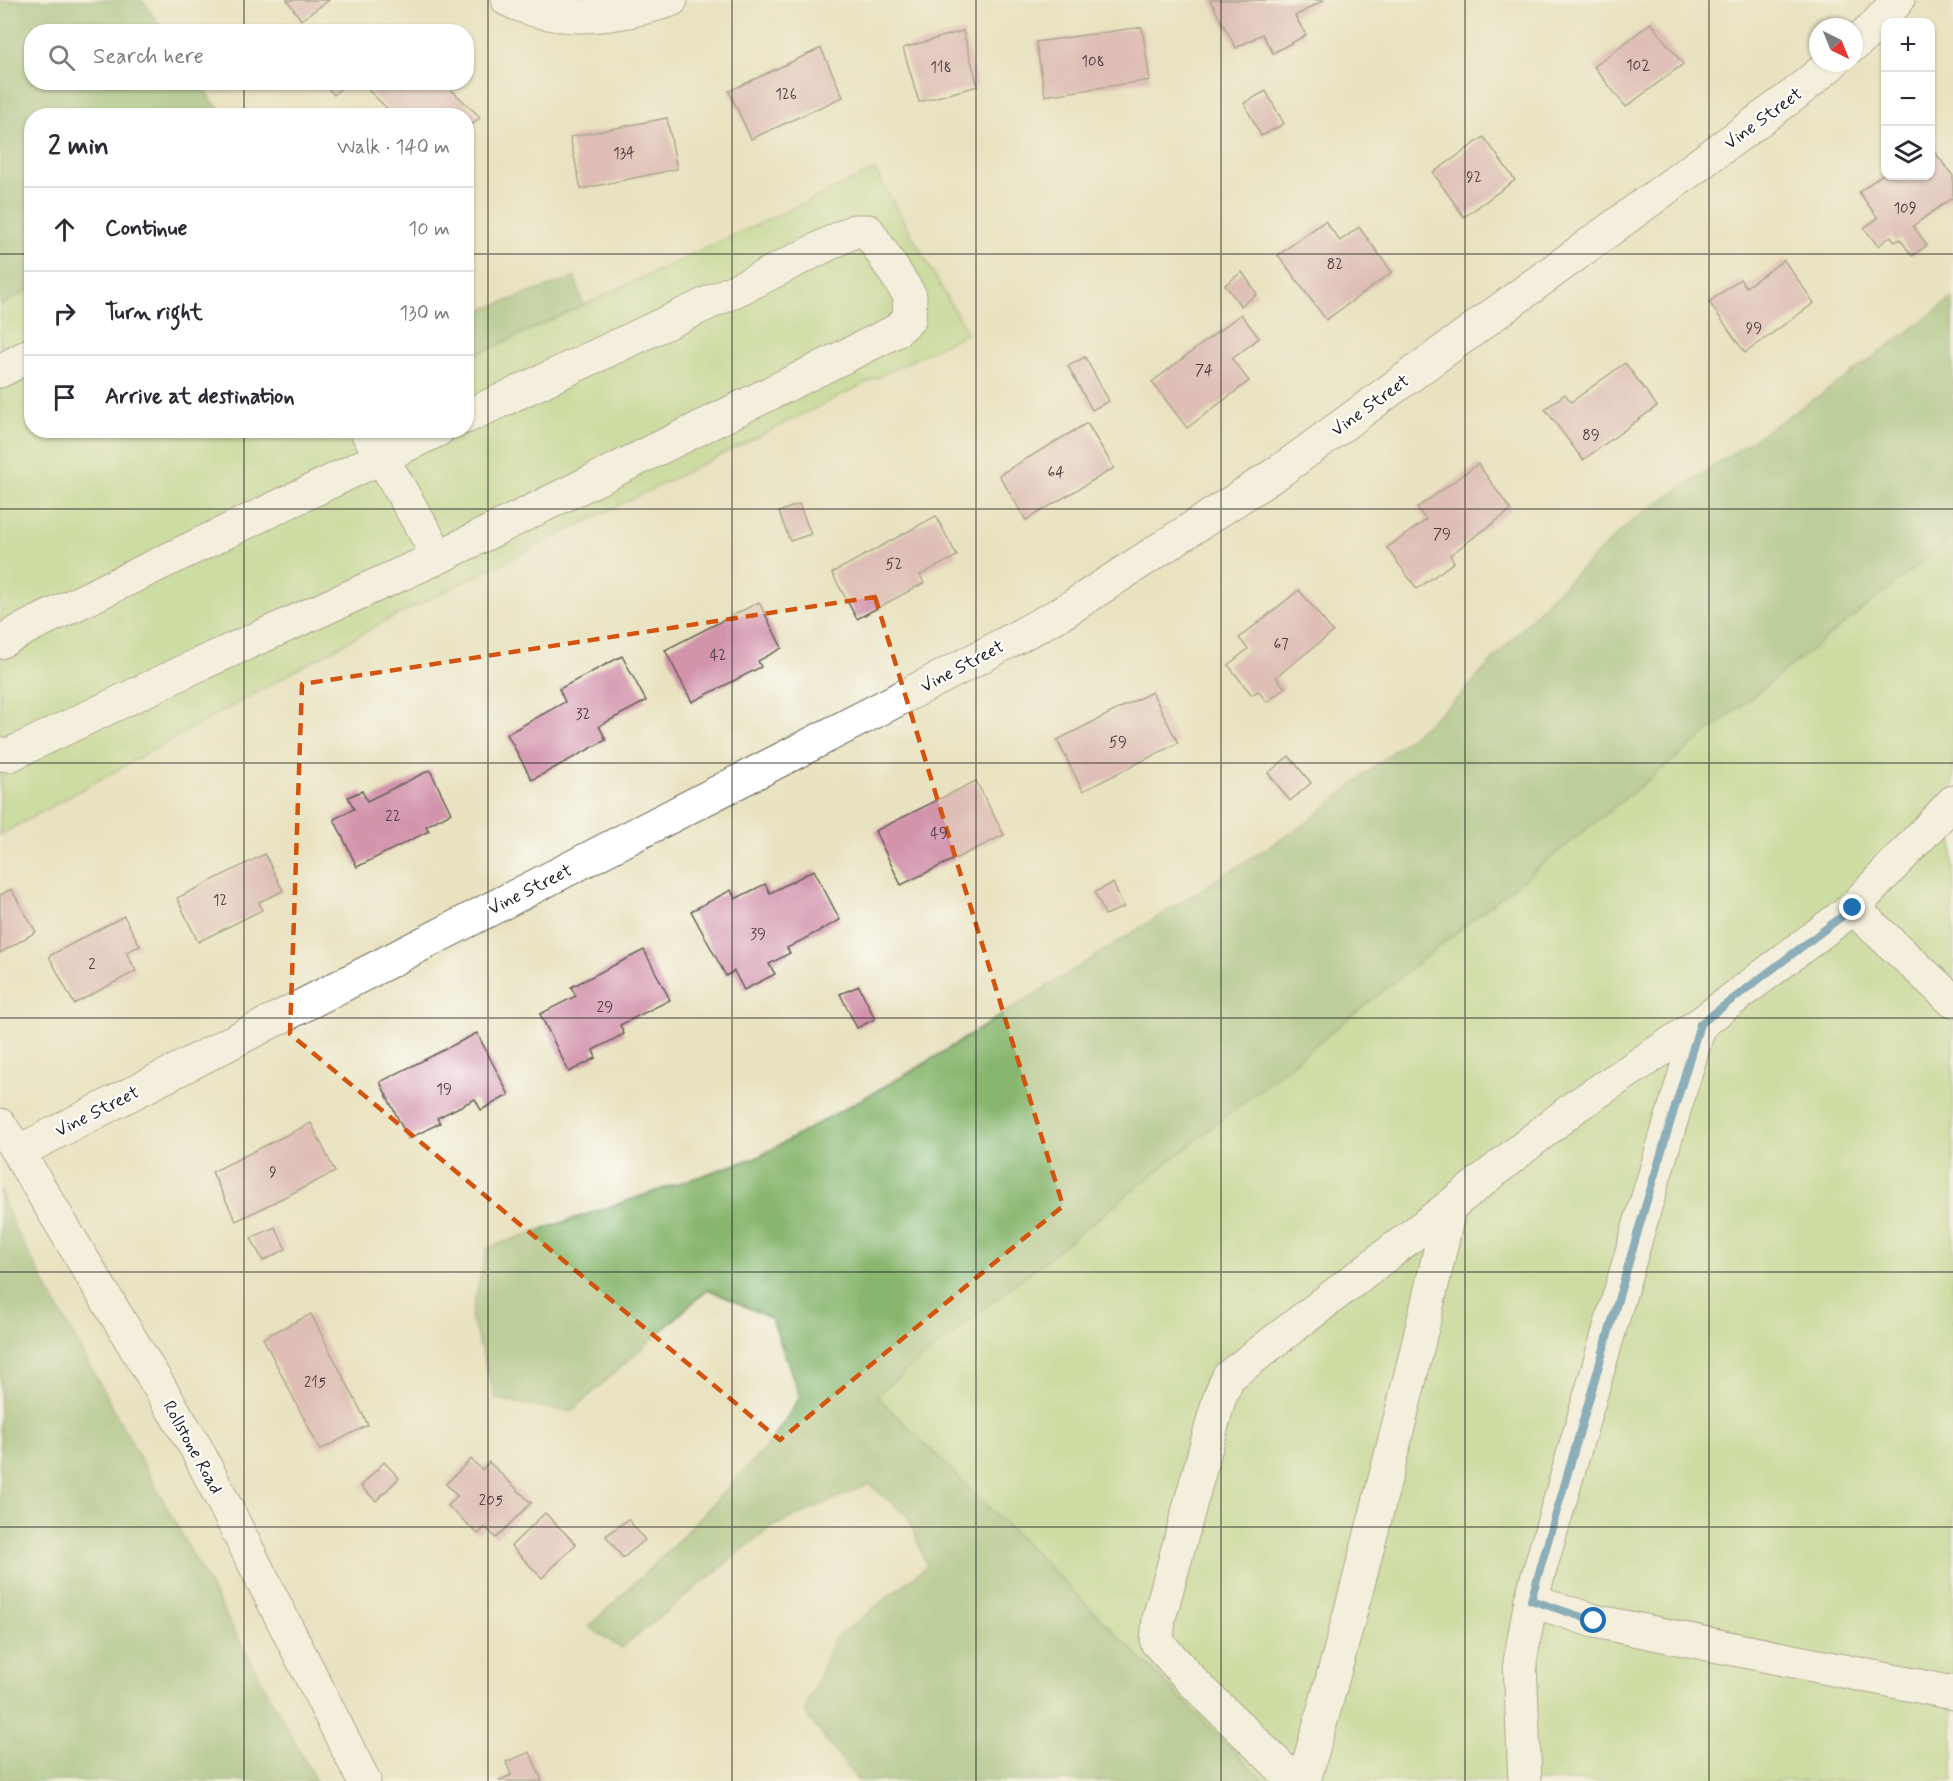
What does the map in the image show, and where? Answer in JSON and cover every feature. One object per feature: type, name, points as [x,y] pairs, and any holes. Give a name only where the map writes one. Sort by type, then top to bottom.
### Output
[{"type":"street","points":[[508,0],[546,14],[590,16],[614,15],[671,0]]},
{"type":"street","points":[[1863,37],[1898,0]]},
{"type":"street","name":"Vine Street","points":[[18,1152],[957,670],[1065,611],[1280,471],[1795,94],[1821,72]]},
{"type":"street","points":[[0,754],[9,755],[198,665],[439,558],[896,331],[909,319],[910,296],[868,231],[854,231],[751,283],[474,413]]},
{"type":"street","points":[[0,371],[24,358]]},
{"type":"street","points":[[0,642],[374,444],[401,438]]},
{"type":"street","points":[[374,444],[439,558]]},
{"type":"street","points":[[1295,1781],[1191,1680],[1157,1642],[1159,1618],[1220,1396],[1228,1377],[1576,1106],[1700,1024],[1853,908],[1953,802]]},
{"type":"street","points":[[1853,908],[1953,1001]]},
{"type":"street","points":[[1525,1781],[1520,1662],[1531,1600],[1700,1024]]},
{"type":"street","name":"Rollstone Road","points":[[0,1125],[196,1448],[364,1781]]},
{"type":"street","points":[[1304,1781],[1339,1656],[1410,1381],[1450,1206]]},
{"type":"street","points":[[1531,1600],[1594,1621],[1953,1693]]},
{"type":"highlighted area","points":[[875,597],[1063,1206],[780,1440],[290,1034],[302,684]]},
{"type":"green space","points":[[0,0],[142,0],[159,24],[24,24],[24,90],[204,90],[218,108],[24,108],[24,292],[0,306]]},
{"type":"green space","points":[[875,170],[967,333],[381,623],[0,835],[0,306],[24,292],[24,438],[474,438],[474,356]]},
{"type":"green space","points":[[575,277],[583,305],[474,356],[474,313]]},
{"type":"green space","points":[[1953,298],[1953,537],[876,1395],[1264,1781],[858,1781],[804,1712],[834,1640],[927,1566],[908,1517],[869,1484],[771,1527],[621,1648],[589,1627],[675,1544],[770,1443],[800,1397],[772,1319],[708,1289],[571,1412],[496,1399],[471,1317],[487,1248],[760,1156],[919,1067],[1305,824],[1460,696],[1549,599],[1634,519],[1841,381]]},
{"type":"green space","points":[[1953,537],[1953,1781],[1264,1781],[875,1395]]},
{"type":"green space","points":[[0,1189],[13,1225],[316,1781],[0,1781]]},
{"type":"building","points":[[287,0],[329,0],[301,20]]},
{"type":"building","points":[[1210,0],[1324,0],[1295,16],[1306,35],[1273,53],[1262,34],[1236,48]]},
{"type":"building","points":[[1651,23],[1683,64],[1626,107],[1594,67]]},
{"type":"building","points":[[1142,27],[1150,80],[1045,96],[1036,42]]},
{"type":"building","points":[[963,31],[978,86],[919,102],[903,48]]},
{"type":"building","points":[[821,48],[843,97],[751,139],[729,91]]},
{"type":"building","points":[[329,90],[339,90],[334,95]]},
{"type":"building","points":[[368,90],[451,90],[470,108],[387,108]]},
{"type":"building","points":[[1266,91],[1284,124],[1261,136],[1244,103]]},
{"type":"building","points":[[474,111],[480,117],[474,123]]},
{"type":"building","points":[[667,118],[677,169],[581,189],[570,137]]},
{"type":"building","points":[[1484,137],[1515,180],[1464,217],[1433,173]]},
{"type":"building","points":[[1935,153],[1953,176],[1953,197],[1913,226],[1927,245],[1912,256],[1900,239],[1895,242],[1891,236],[1878,246],[1864,228],[1878,218],[1859,192],[1881,176],[1881,180],[1935,180]]},
{"type":"building","points":[[1325,221],[1340,241],[1359,227],[1392,272],[1326,320],[1278,255]]},
{"type":"building","points":[[1784,260],[1814,303],[1745,353],[1709,302],[1740,279],[1746,287]]},
{"type":"building","points":[[1242,272],[1257,294],[1241,306],[1225,285]]},
{"type":"building","points":[[1241,314],[1259,338],[1232,359],[1249,381],[1187,428],[1152,382]]},
{"type":"building","points":[[1085,357],[1109,401],[1092,410],[1068,366]]},
{"type":"building","points":[[1625,363],[1657,406],[1583,460],[1545,409],[1565,394],[1571,402]]},
{"type":"building","points":[[1087,423],[1114,468],[1026,520],[999,475]]},
{"type":"building","points":[[1478,464],[1511,510],[1450,555],[1454,562],[1417,589],[1387,548],[1426,520],[1417,508]]},
{"type":"building","points":[[799,504],[811,534],[790,541],[779,512]]},
{"type":"building","points":[[936,516],[957,556],[920,575],[924,583],[857,619],[832,573]]},
{"type":"building","points":[[1299,590],[1333,632],[1276,677],[1285,688],[1267,702],[1258,691],[1252,695],[1228,665],[1248,649],[1239,638]]},
{"type":"building","points":[[759,602],[782,648],[758,661],[761,667],[692,702],[665,650]]},
{"type":"building","points":[[622,656],[646,701],[599,726],[606,740],[532,780],[507,734],[565,702],[559,689]]},
{"type":"building","points":[[1152,692],[1178,743],[1083,791],[1057,740]]},
{"type":"building","points":[[1289,756],[1311,783],[1290,801],[1268,773]]},
{"type":"building","points":[[430,770],[451,813],[426,826],[429,831],[357,867],[334,819],[354,809],[348,797],[362,791],[367,801]]},
{"type":"building","points":[[976,781],[1004,835],[901,885],[875,831]]},
{"type":"building","points":[[265,854],[283,891],[259,902],[262,910],[198,942],[177,898]]},
{"type":"building","points":[[814,870],[840,920],[787,948],[790,953],[769,964],[775,974],[744,990],[734,971],[726,976],[691,911],[731,890],[735,899],[765,884],[770,893]]},
{"type":"building","points":[[1113,883],[1124,907],[1105,915],[1095,892]]},
{"type":"building","points":[[11,889],[36,932],[0,953],[0,895]]},
{"type":"building","points":[[124,916],[140,946],[126,952],[136,971],[74,1004],[49,956]]},
{"type":"building","points":[[644,950],[670,1000],[620,1025],[624,1034],[593,1050],[596,1058],[569,1072],[540,1014],[576,996],[571,987]]},
{"type":"building","points":[[859,986],[875,1019],[857,1028],[840,994]]},
{"type":"building","points":[[477,1033],[509,1095],[481,1110],[475,1099],[437,1118],[440,1123],[408,1139],[380,1082]]},
{"type":"building","points":[[311,1123],[335,1172],[236,1221],[212,1172]]},
{"type":"building","points":[[275,1227],[286,1249],[263,1261],[251,1238]]},
{"type":"building","points":[[311,1314],[368,1425],[320,1450],[263,1338]]},
{"type":"building","points":[[471,1459],[482,1470],[489,1462],[531,1503],[496,1538],[485,1527],[478,1534],[448,1506],[457,1496],[446,1484]]},
{"type":"building","points":[[384,1462],[399,1478],[376,1501],[361,1486]]},
{"type":"building","points":[[545,1513],[576,1544],[542,1578],[511,1546]]},
{"type":"building","points":[[628,1519],[645,1540],[623,1558],[606,1536]]},
{"type":"building","points":[[530,1752],[542,1781],[498,1781],[511,1775],[506,1762]]},
{"type":"route","points":[[1594,1621],[1531,1600],[1700,1024],[1853,908]]}]
